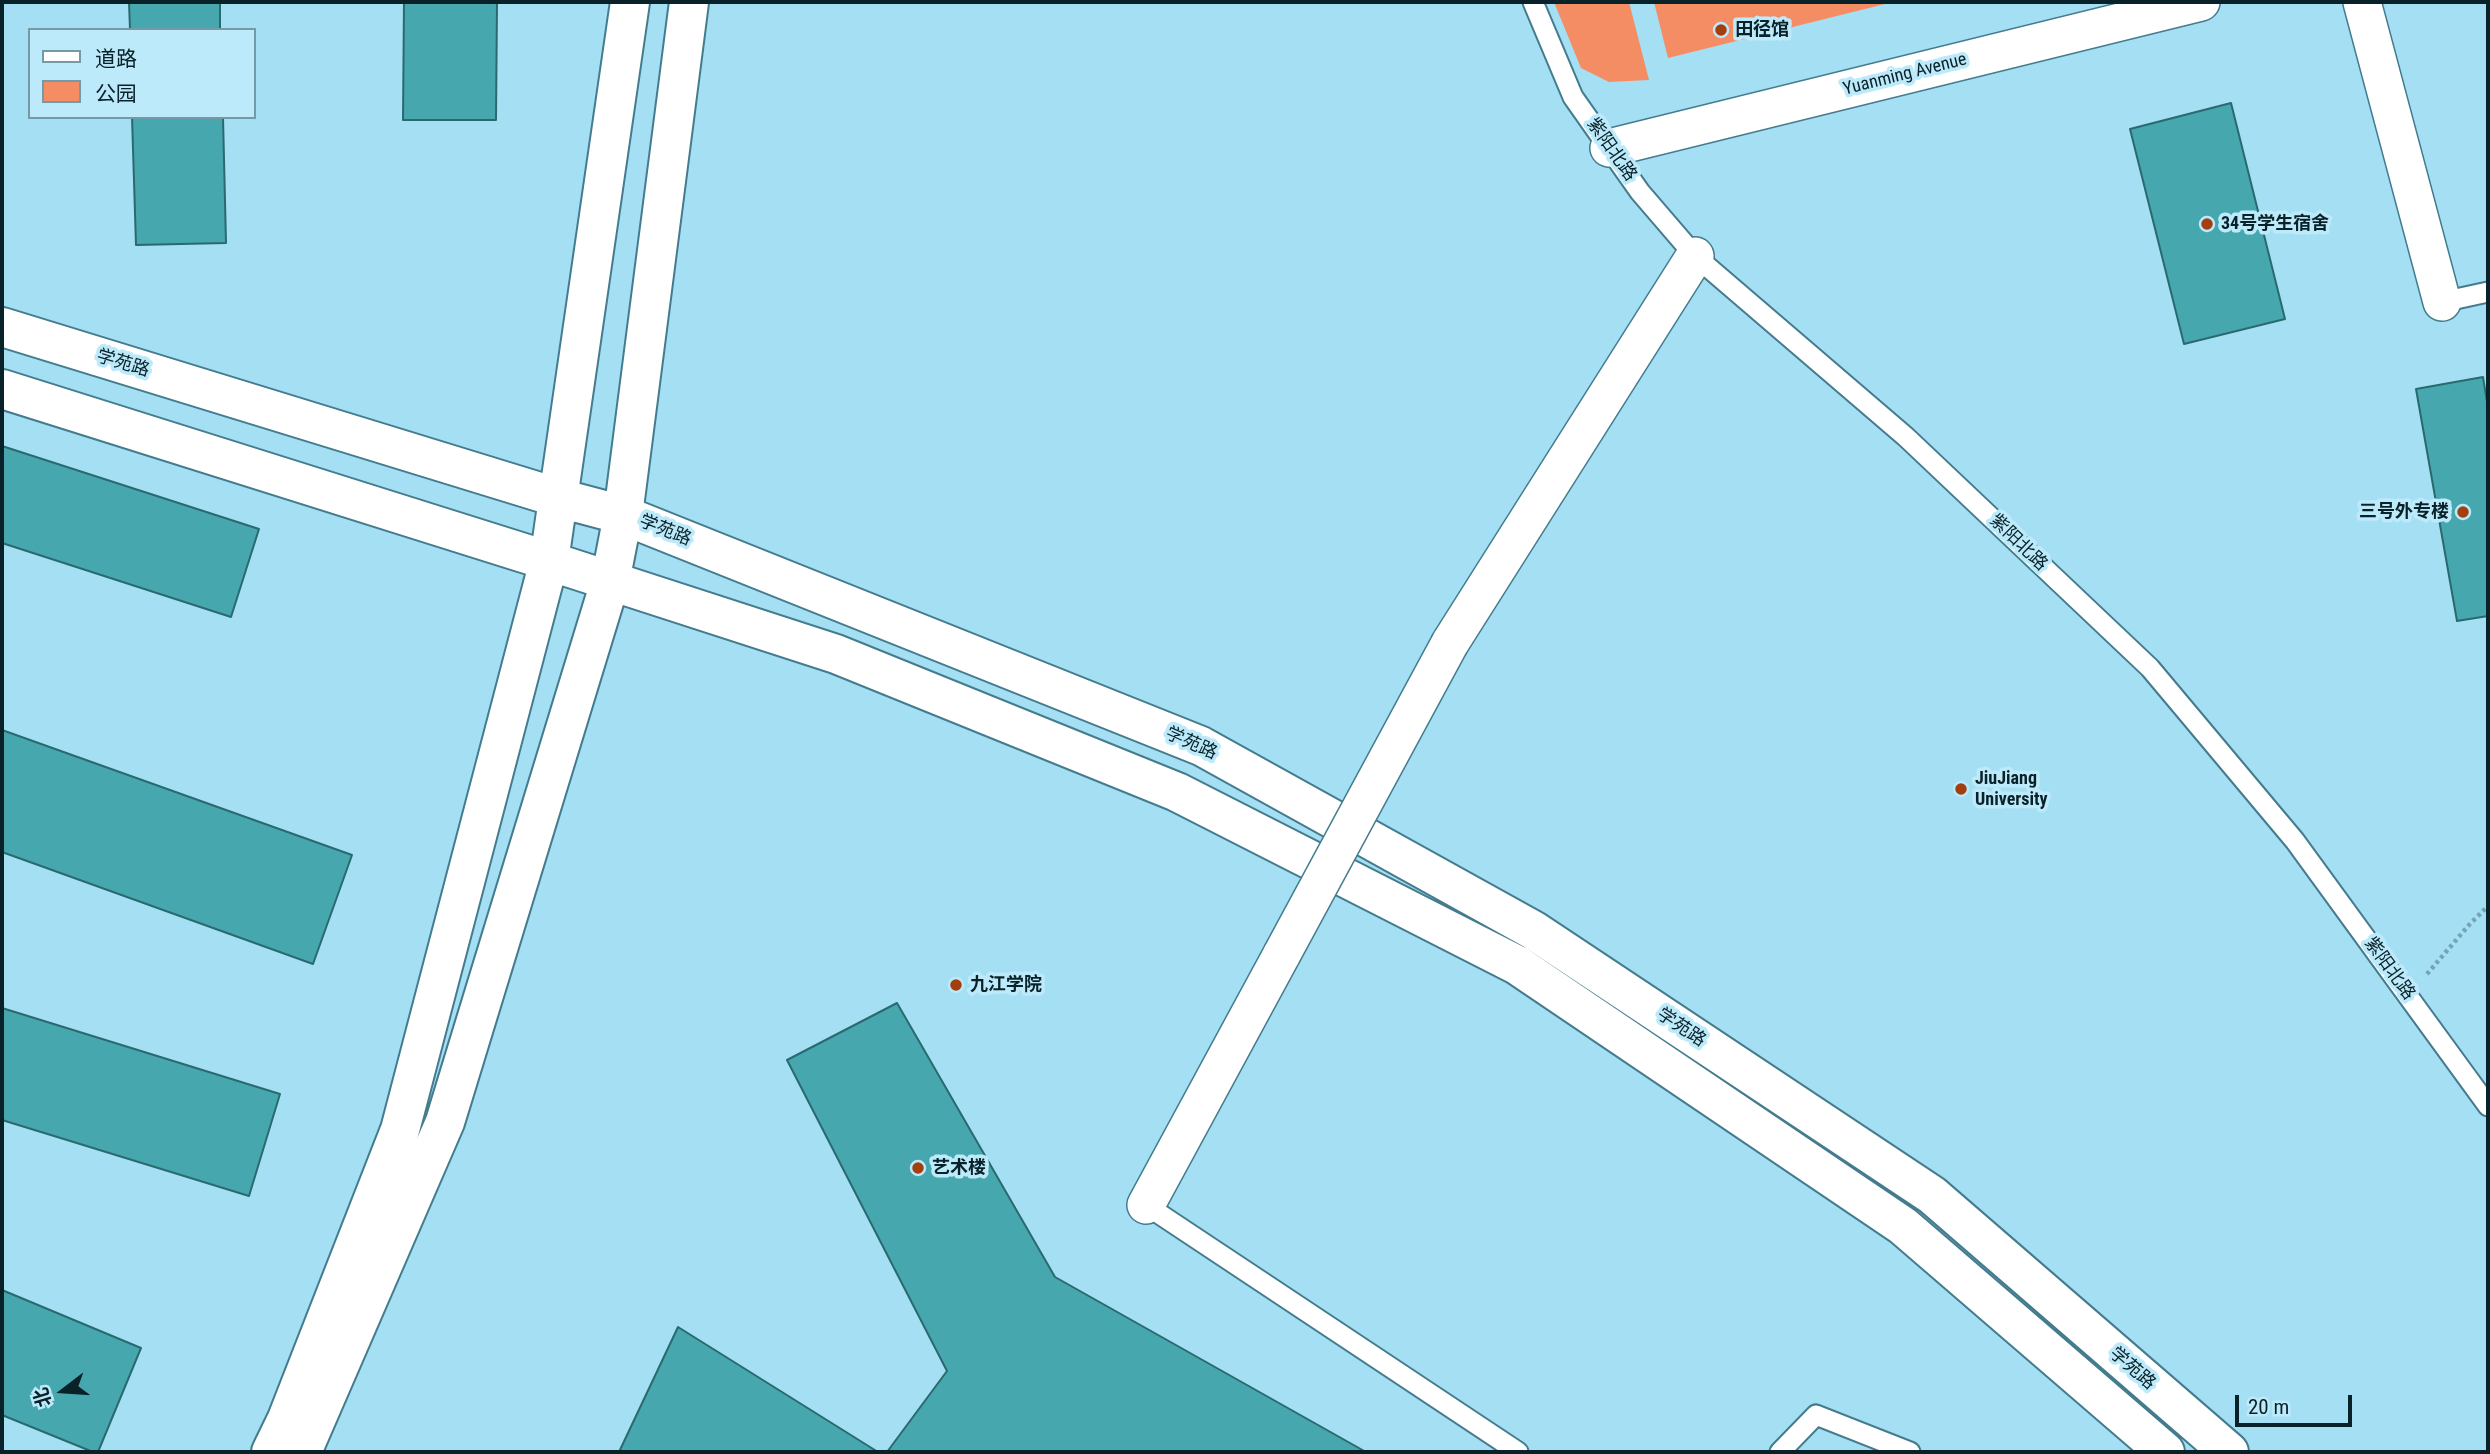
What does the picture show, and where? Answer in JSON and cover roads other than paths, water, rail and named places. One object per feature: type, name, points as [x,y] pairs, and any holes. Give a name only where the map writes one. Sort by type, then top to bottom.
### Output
[{"type":"street","points":[[271,1452],[400,1130],[549,561],[631,2]]},
{"type":"street","points":[[302,1452],[444,1122],[610,582],[623,514],[689,2]]},
{"type":"street","name":"Yuanming Avenue","points":[[1609,148],[2201,2]]},
{"type":"street","points":[[2362,2],[2442,302]]},
{"type":"street","points":[[1146,1205],[1450,643],[1695,256]]},
{"type":"street","name":"学苑路","points":[[2,327],[559,498],[623,514],[1201,747],[1533,930],[1931,1195],[2229,1452]]},
{"type":"street","points":[[2,388],[836,654],[1177,792],[1517,965],[1903,1226],[2165,1452]]},
{"type":"lane","name":"紫阳北路","points":[[1533,2],[1573,97],[1640,192],[1695,256],[1906,437],[2150,668],[2295,841],[2488,1106]]},
{"type":"lane","points":[[2442,302],[2488,292]]},
{"type":"lane","points":[[1146,1205],[1518,1452]]},
{"type":"lane","points":[[1780,1452],[1816,1415],[1910,1452]]},
{"type":"place","name":"田径馆","points":[[1721,30]]},
{"type":"place","name":"34号学生宿舍","points":[[2207,224]]},
{"type":"place","name":"三号外专楼","points":[[2463,512]]},
{"type":"place","name":"JiuJiang University","points":[[1961,789]]},
{"type":"place","name":"九江学院","points":[[956,985]]},
{"type":"place","name":"艺术楼","points":[[918,1168]]}]
